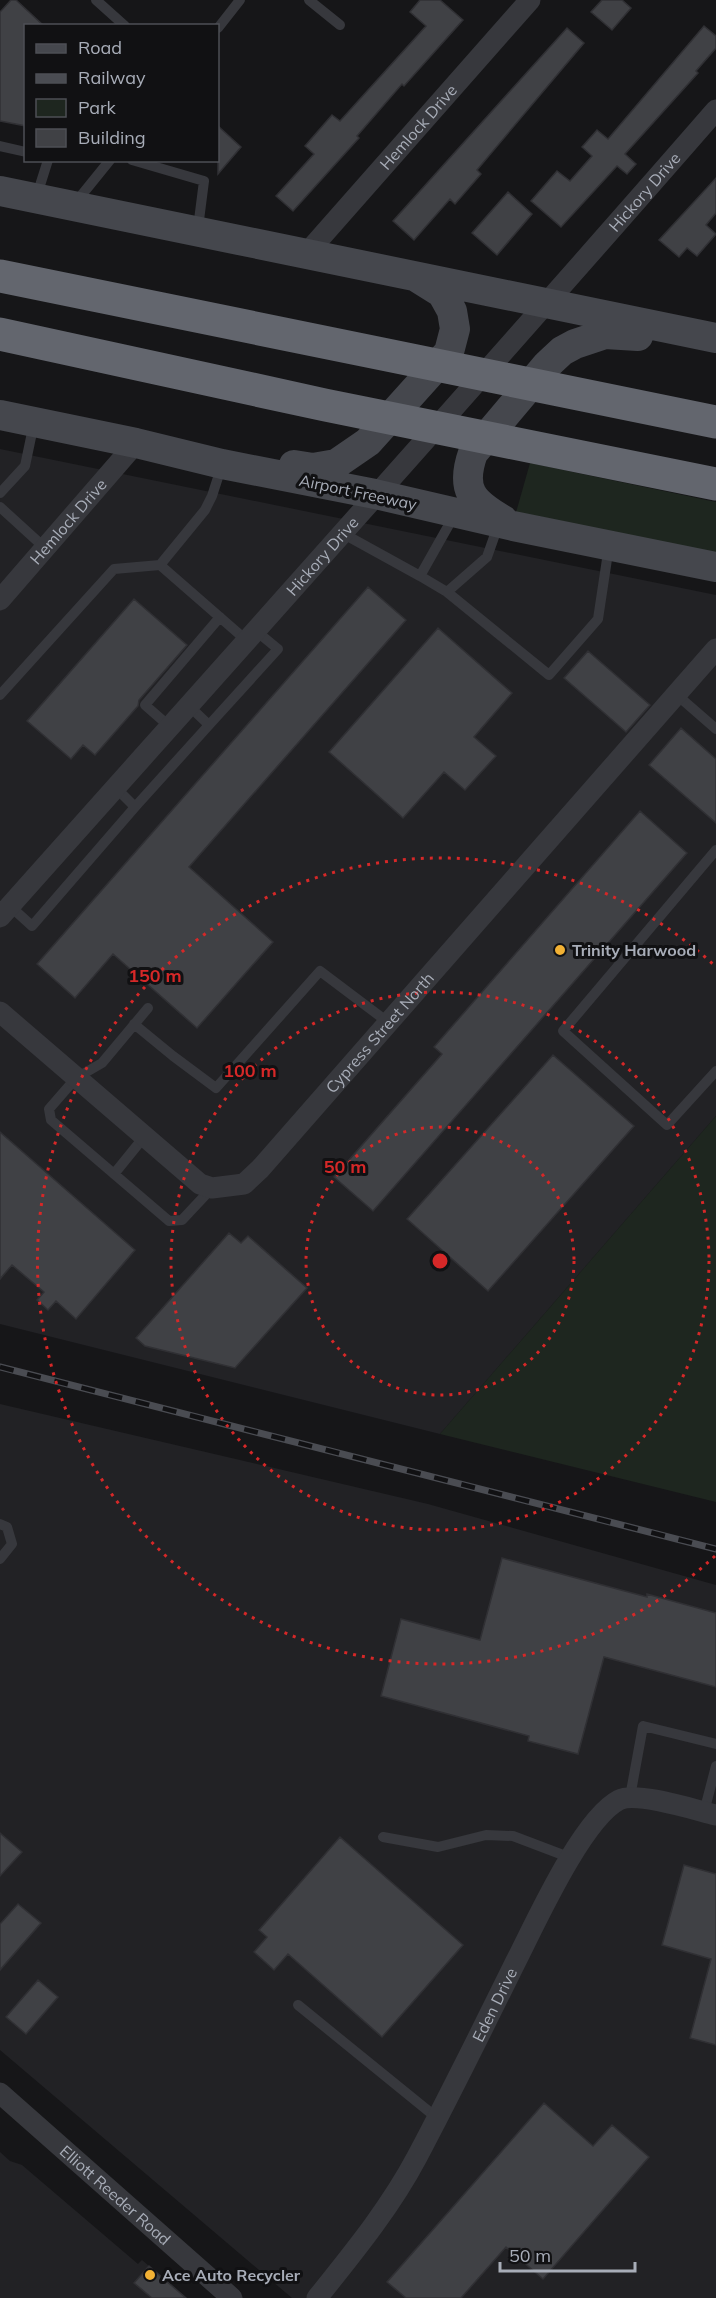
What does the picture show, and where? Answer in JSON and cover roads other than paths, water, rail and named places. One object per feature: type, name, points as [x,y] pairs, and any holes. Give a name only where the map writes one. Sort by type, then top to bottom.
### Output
[{"type":"highway","points":[[0,276],[716,422]]},
{"type":"highway","points":[[0,334],[325,405],[716,484]]},
{"type":"main road","points":[[0,191],[716,338]]},
{"type":"main road","points":[[222,464],[242,455],[313,468],[336,464],[368,442],[449,352],[455,329],[452,311],[442,293],[412,275]]},
{"type":"main road","points":[[506,524],[481,507],[466,481],[468,468],[473,453],[547,365],[562,351],[605,334],[716,344]]},
{"type":"main road","name":"Airport Freeway","points":[[0,415],[136,443],[222,464],[375,494],[506,524],[716,567]]},
{"type":"street","name":"Hemlock Drive","points":[[307,253],[530,0]]},
{"type":"street","name":"Hickory Drive","points":[[5,912],[375,494],[547,304],[716,110]]},
{"type":"street","name":"Hemlock Drive","points":[[0,600],[136,443]]},
{"type":"street","name":"Cypress Street North","points":[[212,1188],[244,1184],[260,1168],[716,649]]},
{"type":"street","points":[[0,1012],[186,1174],[200,1184],[212,1188]]},
{"type":"street","points":[[630,1797],[636,1796],[710,1814]]},
{"type":"street","name":"Eden Drive","points":[[317,2298],[372,2229],[416,2160],[542,1909],[589,1828],[608,1808],[620,1799],[630,1797]]},
{"type":"street","name":"Elliott Reeder Road","points":[[0,2093],[232,2298]]},
{"type":"lane","points":[[96,0],[124,24]]},
{"type":"lane","points":[[219,27],[240,0]]},
{"type":"lane","points":[[309,0],[340,25]]},
{"type":"lane","points":[[0,146],[24,152]]},
{"type":"lane","points":[[36,198],[47,162]]},
{"type":"lane","points":[[74,206],[108,162]]},
{"type":"lane","points":[[139,162],[204,181],[197,231]]},
{"type":"lane","points":[[0,493],[25,466],[34,422]]},
{"type":"lane","points":[[0,695],[114,569],[160,564],[205,510],[222,464]]},
{"type":"lane","points":[[0,507],[45,548]]},
{"type":"lane","points":[[420,576],[456,513]]},
{"type":"lane","points":[[447,592],[487,557],[506,524]]},
{"type":"lane","points":[[342,533],[447,592],[549,675],[598,619],[609,546]]},
{"type":"lane","points":[[5,912],[32,926],[135,807],[278,650],[220,617],[160,564]]},
{"type":"lane","points":[[169,726],[145,705],[220,617]]},
{"type":"lane","points":[[677,695],[716,729]]},
{"type":"lane","points":[[188,705],[209,725]]},
{"type":"lane","points":[[115,787],[135,807]]},
{"type":"lane","points":[[716,850],[563,1031],[668,1125],[716,1071]]},
{"type":"lane","points":[[134,1024],[216,1088],[320,971],[389,1023]]},
{"type":"lane","points":[[147,1008],[102,1063],[76,1078],[49,1109],[51,1120],[169,1221],[182,1220],[212,1188]]},
{"type":"lane","points":[[114,1174],[144,1137]]},
{"type":"lane","points":[[0,1524],[7,1527],[12,1544],[0,1560]]},
{"type":"lane","points":[[630,1797],[643,1726],[716,1744]]},
{"type":"lane","points":[[710,1814],[716,1766]]},
{"type":"lane","points":[[382,1837],[438,1847],[486,1835],[513,1836],[572,1858]]},
{"type":"lane","points":[[298,2006],[437,2118]]},
{"type":"railway","points":[[0,1367],[716,1549]]},
{"type":"place","name":"Trinity Harwood","points":[[560,950]]},
{"type":"place","name":"Ace Auto Recycler","points":[[150,2275]]}]
